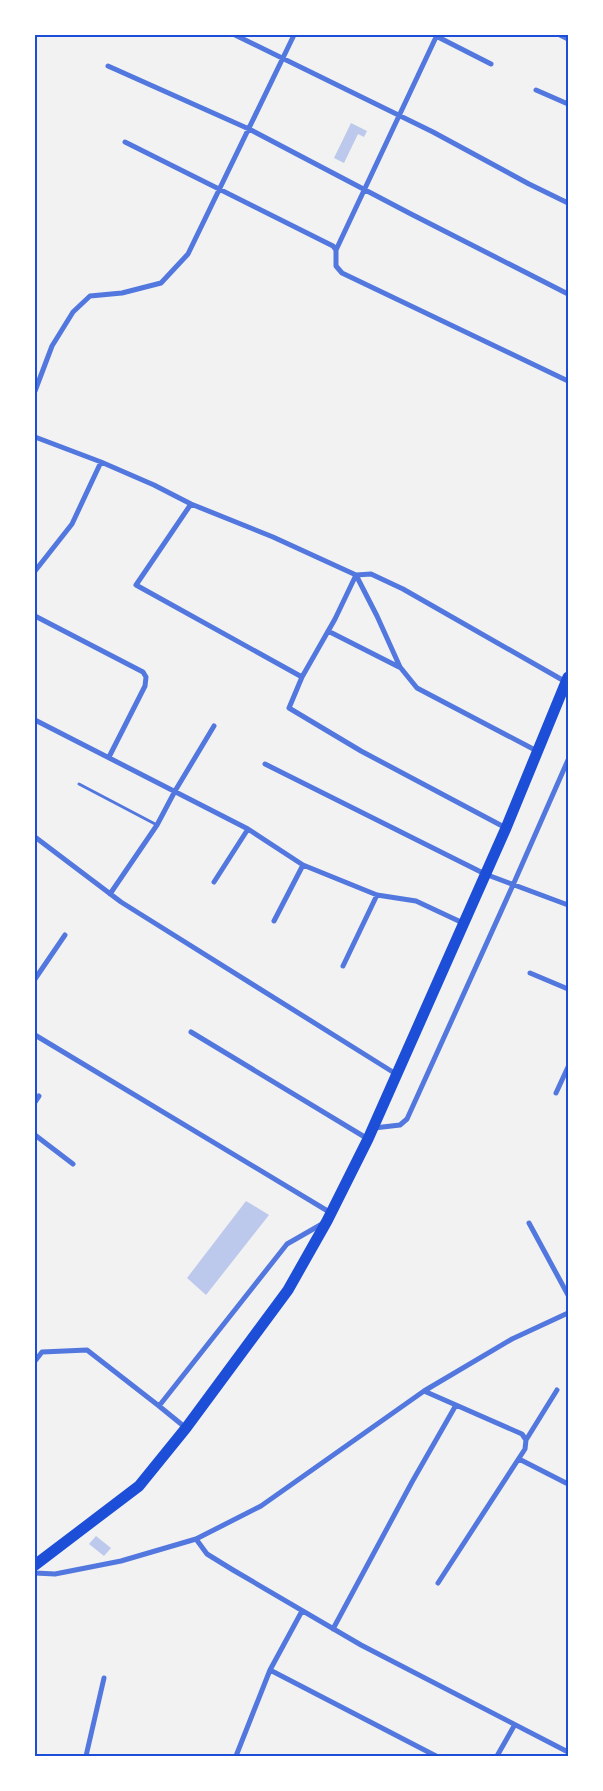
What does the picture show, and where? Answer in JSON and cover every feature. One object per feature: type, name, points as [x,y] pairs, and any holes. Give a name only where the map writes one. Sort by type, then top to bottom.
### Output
[{"type":"highway","points":[[35,1565],[139,1486],[186,1428],[288,1290],[329,1217],[370,1134],[506,828],[567,679]]},
{"type":"street","points":[[235,35],[433,132],[568,203]]},
{"type":"street","points":[[35,392],[52,346],[73,312],[90,296],[122,293],[161,283],[188,254],[294,35]]},
{"type":"street","points":[[491,64],[436,35],[400,116],[336,250],[336,266],[342,273],[568,381]]},
{"type":"street","points":[[560,35],[568,39]]},
{"type":"street","points":[[108,66],[249,129],[568,294]]},
{"type":"street","points":[[536,90],[568,104]]},
{"type":"street","points":[[124,142],[333,246],[336,250]]},
{"type":"street","points":[[35,437],[154,485],[191,504],[273,537],[356,575],[371,574],[403,589],[567,679]]},
{"type":"street","points":[[35,571],[72,524],[100,462]]},
{"type":"street","points":[[191,504],[136,585],[302,677]]},
{"type":"street","points":[[356,575],[302,677],[289,708],[360,751],[506,828]]},
{"type":"street","points":[[356,575],[400,667],[417,688],[538,751]]},
{"type":"street","points":[[35,616],[143,672],[146,677],[145,686],[109,757]]},
{"type":"street","points":[[328,631],[400,667]]},
{"type":"street","points":[[35,720],[248,829],[303,865],[377,895],[416,901],[464,923]]},
{"type":"street","points":[[110,894],[157,825],[214,726]]},
{"type":"street","points":[[191,1032],[370,1134],[400,1125],[406,1119],[568,760]]},
{"type":"street","points":[[266,764],[485,874],[568,905]]},
{"type":"street","points":[[214,882],[248,829]]},
{"type":"street","points":[[35,837],[110,894],[397,1074]]},
{"type":"street","points":[[274,921],[303,865]]},
{"type":"street","points":[[343,966],[377,895]]},
{"type":"street","points":[[35,979],[65,936]]},
{"type":"street","points":[[530,973],[568,989]]},
{"type":"street","points":[[35,1035],[329,1217],[287,1244],[159,1406]]},
{"type":"street","points":[[556,1093],[568,1068]]},
{"type":"street","points":[[35,1102],[39,1096]]},
{"type":"street","points":[[35,1135],[73,1164]]},
{"type":"street","points":[[529,1223],[568,1295]]},
{"type":"street","points":[[35,1573],[55,1574],[121,1561],[196,1540],[261,1506],[424,1391],[512,1339],[568,1313]]},
{"type":"street","points":[[35,1361],[42,1352],[88,1350],[186,1428]]},
{"type":"street","points":[[438,1583],[526,1449],[526,1440],[557,1390]]},
{"type":"street","points":[[424,1391],[522,1434],[526,1440]]},
{"type":"street","points":[[333,1629],[412,1482],[456,1406]]},
{"type":"street","points":[[519,1459],[568,1484]]},
{"type":"street","points":[[196,1540],[207,1554],[333,1629],[514,1726],[568,1752]]},
{"type":"street","points":[[236,1756],[270,1670],[302,1611]]},
{"type":"street","points":[[270,1670],[436,1756]]},
{"type":"street","points":[[86,1756],[104,1678]]},
{"type":"street","points":[[497,1756],[514,1726]]},
{"type":"lane","points":[[80,784],[157,825]]},
{"type":"building","points":[[351,123],[367,131],[364,137],[358,134],[344,163],[334,158]]},
{"type":"building","points":[[246,1201],[269,1215],[206,1295],[187,1278]]},
{"type":"building","points":[[96,1536],[111,1548],[104,1556],[89,1544]]}]
